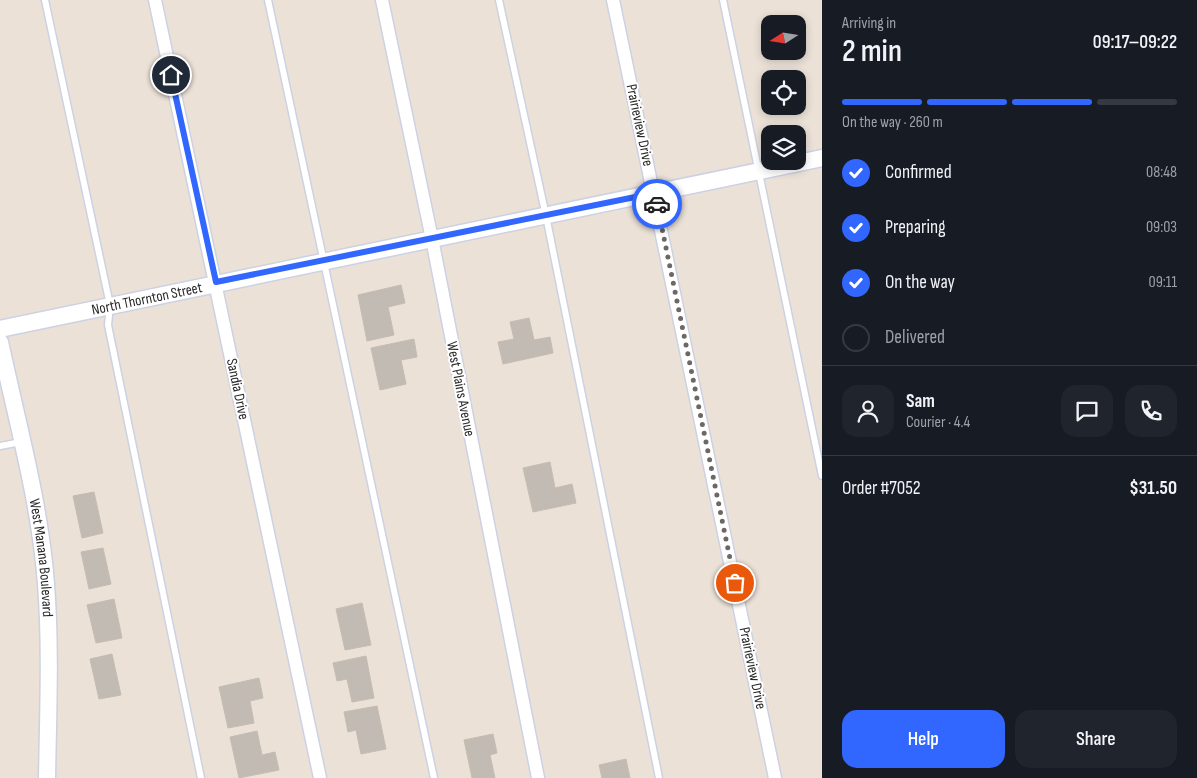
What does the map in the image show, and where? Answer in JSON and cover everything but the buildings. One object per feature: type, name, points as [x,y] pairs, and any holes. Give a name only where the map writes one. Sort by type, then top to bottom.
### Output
[{"type":"street","name":"Sandia Drive","points":[[155,0],[320,778]]},
{"type":"street","name":"West Plains Avenue","points":[[382,0],[432,238],[538,778]]},
{"type":"street","name":"Prairieview Drive","points":[[613,0],[655,193],[775,778]]},
{"type":"street","name":"North Thornton Street","points":[[0,329],[216,282],[822,158]]},
{"type":"street","name":"West Manana Boulevard","points":[[0,342],[40,531],[46,584],[48,654],[47,778]]},
{"type":"lane","points":[[44,0],[110,305],[108,325],[201,778]]},
{"type":"lane","points":[[268,0],[434,778]]},
{"type":"lane","points":[[499,0],[546,216],[659,778]]},
{"type":"lane","points":[[723,0],[822,476]]},
{"type":"lane","points":[[0,446],[21,442]]},
{"type":"way so far","points":[[657,204],[735,583]]},
{"type":"route","points":[[171,75],[216,282],[655,193],[657,204]]}]
